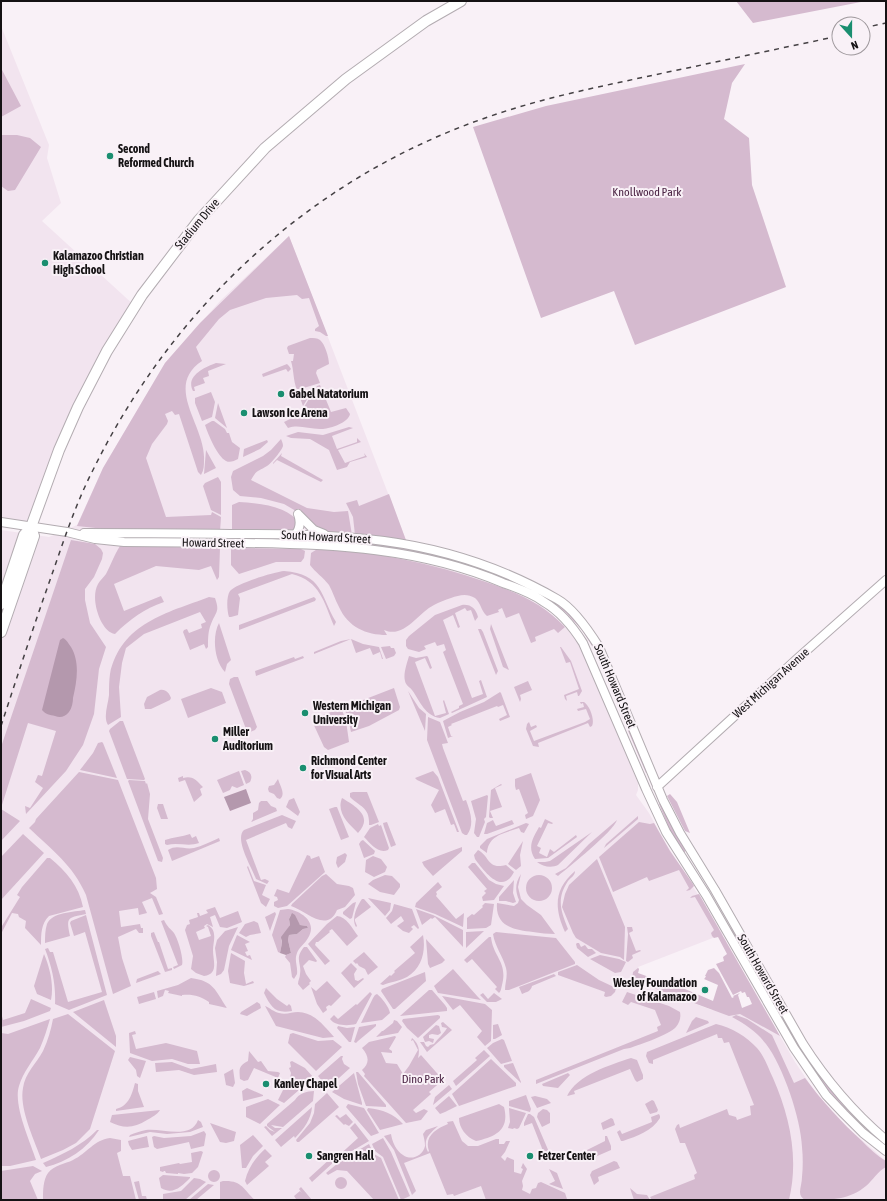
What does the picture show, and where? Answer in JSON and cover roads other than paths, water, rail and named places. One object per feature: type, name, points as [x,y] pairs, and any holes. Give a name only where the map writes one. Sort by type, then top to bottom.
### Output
[{"type":"main road","name":"Stadium Drive","points":[[1,604],[24,535],[31,527],[59,450],[78,407],[107,352],[142,295],[199,220],[265,148],[346,79],[426,21],[461,1]]},
{"type":"main road","name":"Stadium Drive","points":[[1,632],[34,536],[31,527]]},
{"type":"street","points":[[295,535],[300,525],[298,514],[318,532],[334,536]]},
{"type":"street","name":"Howard Street","points":[[1,522],[70,532],[96,539],[124,542],[311,544],[363,548],[426,559]]},
{"type":"street","name":"South Howard Street","points":[[70,532],[334,536],[385,541],[447,554],[498,571],[524,581],[558,600],[574,614],[599,646],[657,787],[680,833],[817,1066],[855,1111],[886,1140]]},
{"type":"street","name":"South Howard Street","points":[[426,559],[464,568],[535,596],[551,607],[568,622],[578,634],[587,649],[654,808],[666,832],[706,895],[807,1068],[826,1095],[844,1114],[863,1133],[886,1151]]},
{"type":"street","name":"West Michigan Avenue","points":[[657,787],[886,580]]},
{"type":"street","points":[[682,858],[692,853]]},
{"type":"railway","points":[[871,26],[886,23]]},
{"type":"railway","points":[[1,726],[31,634],[75,510],[93,470],[126,410],[164,354],[207,302],[255,254],[307,212],[364,174],[424,143],[488,117],[529,104],[591,89],[831,38]]},
{"type":"place","name":"Second Reformed Church","points":[[110,156]]},
{"type":"place","name":"Kalamazoo Christian High School","points":[[45,263]]},
{"type":"place","name":"Gabel Natatorium","points":[[281,394]]},
{"type":"place","name":"Lawson Ice Arena","points":[[244,413]]},
{"type":"place","name":"Western Michigan University","points":[[305,713]]},
{"type":"place","name":"Miller Auditorium","points":[[215,739]]},
{"type":"place","name":"Richmond Center for Visual Arts","points":[[303,768]]},
{"type":"place","name":"Wesley Foundation of Kalamazoo","points":[[705,990]]},
{"type":"place","name":"Kanley Chapel","points":[[266,1084]]},
{"type":"place","name":"Sangren Hall","points":[[309,1156]]},
{"type":"place","name":"Fetzer Center","points":[[530,1156]]},
{"type":"park label","name":"Knollwood Park","points":[[647,192]]},
{"type":"park label","name":"Dino Park","points":[[423,1079]]}]
